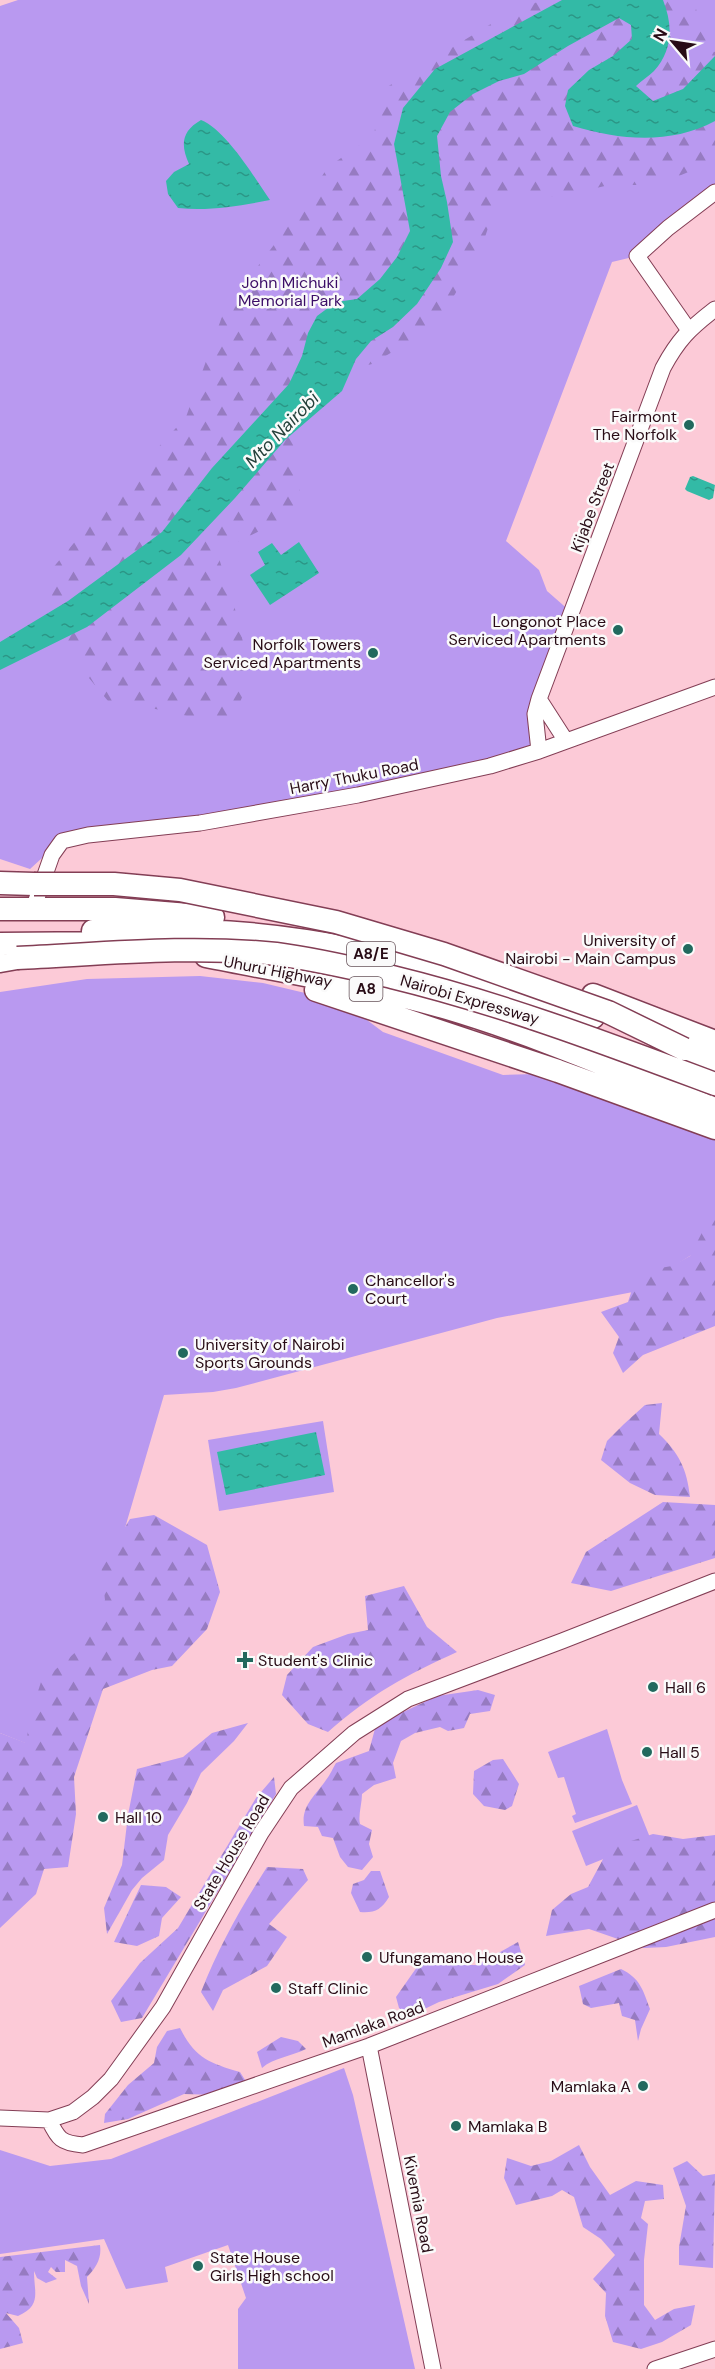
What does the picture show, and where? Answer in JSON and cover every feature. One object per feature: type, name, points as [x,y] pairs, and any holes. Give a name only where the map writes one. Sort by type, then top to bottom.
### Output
[{"type":"highway","points":[[0,883],[114,884],[180,890],[336,922],[444,954],[608,1012],[684,1049]]},
{"type":"highway","points":[[3,907],[126,909],[289,924],[355,933],[476,957],[585,992],[715,1042]]},
{"type":"highway","name":"Nairobi Expressway","points":[[0,943],[88,932],[153,929],[231,932],[308,941],[461,976],[615,1024],[715,1062]]},
{"type":"highway","name":"Uhuru Highway","points":[[0,943],[117,944],[247,964],[400,996],[448,1009],[541,1040],[715,1109]]},
{"type":"highway","name":"Nairobi Expressway","points":[[0,961],[17,958],[188,949],[275,954],[334,963],[446,990],[561,1026],[715,1084]]},
{"type":"highway","points":[[247,964],[373,1011],[558,1071],[715,1128]]},
{"type":"street","points":[[688,329],[637,256],[668,228],[715,192]]},
{"type":"street","name":"Kijabe Street","points":[[539,751],[535,714],[539,699],[663,368],[688,329],[715,309]]},
{"type":"street","name":"Harry Thuku Road","points":[[33,909],[51,855],[62,841],[88,835],[200,823],[358,795],[490,766],[539,751],[715,687]]},
{"type":"street","points":[[539,699],[566,741]]},
{"type":"street","name":"State House Road","points":[[0,2118],[49,2120],[73,2112],[111,2079],[163,2007],[261,1833],[291,1788],[354,1733],[408,1699],[715,1581]]},
{"type":"street","name":"Mamlaka Road","points":[[49,2120],[57,2136],[67,2144],[83,2145],[369,2046],[715,1910]]},
{"type":"street","name":"Kivemia Road","points":[[369,2046],[433,2369]]},
{"type":"street","points":[[655,2369],[715,2349]]},
{"type":"green space","name":"John Michuki Memorial Park","points":[[18,0],[715,0],[715,198],[637,256],[612,262],[506,541],[539,570],[547,591],[571,612],[539,699],[539,751],[490,766],[53,848],[30,869],[0,859],[0,6]]},
{"type":"green space","points":[[542,0],[690,0],[696,9],[710,50],[715,52],[715,161],[657,185],[609,185],[558,197],[499,195],[480,252],[436,326],[372,364],[275,389],[299,458],[300,511],[217,552],[235,609],[251,675],[230,727],[167,711],[108,701],[70,655],[46,576],[111,499],[186,417],[224,311],[295,217],[328,167],[373,136],[387,87],[504,16]]},
{"type":"green space","name":"University of Nairobi Sports Grounds","points":[[200,976],[263,983],[343,1002],[383,1032],[503,1075],[536,1074],[563,1080],[715,1139],[715,1240],[633,1292],[497,1318],[236,1388],[164,1395],[115,1562],[96,1644],[45,1751],[0,1733],[0,992],[87,979]]},
{"type":"green space","points":[[715,1207],[715,1326],[643,1355],[623,1373],[613,1353],[619,1337],[601,1312],[628,1302],[635,1280],[660,1268],[672,1266],[690,1256]]},
{"type":"green space","points":[[662,1403],[659,1434],[681,1462],[687,1478],[690,1497],[655,1495],[630,1483],[601,1460],[607,1441],[624,1424],[645,1405]]},
{"type":"green space","points":[[323,1421],[334,1492],[219,1511],[208,1440]]},
{"type":"green space","points":[[663,1502],[715,1505],[715,1558],[611,1591],[571,1583],[586,1552]]},
{"type":"green space","points":[[154,1515],[207,1545],[220,1592],[207,1629],[172,1666],[152,1670],[103,1689],[74,1777],[76,1814],[68,1867],[44,1869],[36,1894],[0,1928],[0,1733],[26,1743],[31,1713],[41,1682],[85,1644],[105,1600],[101,1566],[130,1519]]},
{"type":"green space","points":[[404,1586],[427,1627],[457,1652],[389,1687],[358,1707],[328,1732],[308,1724],[282,1695],[287,1675],[313,1647],[348,1634],[368,1630],[365,1596]]},
{"type":"green space","points":[[478,1690],[495,1695],[490,1711],[470,1714],[464,1728],[448,1731],[440,1727],[415,1733],[401,1741],[393,1763],[396,1778],[374,1785],[362,1794],[360,1824],[372,1830],[369,1844],[373,1857],[362,1870],[348,1867],[340,1857],[333,1838],[322,1836],[318,1827],[304,1826],[307,1807],[336,1763],[369,1751],[376,1725],[437,1696]]},
{"type":"green space","points":[[248,1723],[234,1741],[201,1773],[168,1835],[164,1860],[142,1878],[132,1890],[107,1934],[104,1908],[122,1865],[137,1769],[183,1757],[212,1733]]},
{"type":"green space","points":[[607,1729],[622,1780],[632,1804],[575,1823],[572,1816],[576,1814],[564,1777],[558,1778],[548,1752]]},
{"type":"green space","points":[[503,1759],[519,1784],[512,1806],[505,1810],[484,1806],[473,1794],[474,1771],[493,1760]]},
{"type":"green space","points":[[274,1777],[276,1794],[142,2018],[121,2022],[111,2001],[140,1963],[178,1928],[256,1798]]},
{"type":"green space","points":[[637,1805],[651,1840],[586,1866],[572,1831]]},
{"type":"green space","points":[[653,1834],[683,1839],[715,1835],[715,1937],[666,1947],[644,1948],[589,1929],[546,1936],[552,1910],[571,1894],[588,1887],[609,1848]]},
{"type":"green space","points":[[267,1867],[303,1869],[308,1880],[269,1924],[287,1937],[267,1966],[223,1990],[213,2011],[201,1992],[231,1928]]},
{"type":"green space","points":[[371,1871],[380,1871],[389,1897],[377,1910],[360,1912],[351,1893],[353,1884],[364,1880]]},
{"type":"green space","points":[[141,1885],[166,1887],[181,1897],[162,1918],[159,1936],[137,1946],[114,1942]]},
{"type":"green space","points":[[518,1942],[525,1965],[498,1984],[439,2002],[410,2016],[399,2008],[396,1997],[424,1957],[436,1959],[445,1955],[456,1965],[477,1965]]},
{"type":"green space","points":[[621,1969],[637,1981],[650,2009],[638,2041],[635,2020],[622,2016],[619,2003],[591,2008],[583,2004],[579,1986]]},
{"type":"green space","points":[[180,2028],[197,2053],[220,2066],[240,2072],[247,2083],[216,2095],[184,2094],[128,2119],[104,2123],[105,2114],[128,2085],[154,2063],[157,2047],[167,2031]]},
{"type":"green space","points":[[281,2037],[298,2041],[306,2049],[262,2068],[257,2052]]},
{"type":"green space","name":"State House Girls High school","points":[[344,2068],[353,2095],[415,2369],[238,2369],[238,2309],[246,2298],[228,2245],[165,2267],[168,2282],[126,2289],[104,2239],[0,2254],[0,2150],[50,2166],[111,2159]]},
{"type":"green space","points":[[579,2145],[590,2167],[610,2195],[636,2181],[663,2185],[664,2199],[645,2201],[641,2218],[648,2224],[644,2260],[644,2305],[655,2320],[674,2309],[695,2305],[691,2325],[662,2342],[641,2349],[613,2342],[605,2316],[606,2293],[593,2279],[615,2255],[601,2239],[583,2227],[574,2197],[562,2190],[552,2196],[516,2205],[504,2178],[507,2158],[531,2166],[551,2161]]},
{"type":"green space","points":[[687,2161],[703,2176],[715,2174],[713,2268],[679,2265],[679,2247],[686,2206],[673,2168]]},
{"type":"green space","points":[[100,2245],[98,2262],[87,2277],[89,2304],[81,2286],[77,2266],[65,2260],[65,2272],[56,2272],[51,2267],[48,2272],[57,2279],[46,2283],[37,2278],[34,2271],[34,2303],[26,2312],[18,2316],[6,2313],[19,2328],[23,2343],[0,2349],[0,2257]]},
{"type":"water","name":"Mto Nairobi","points":[[562,0],[663,0],[670,28],[668,46],[654,71],[636,86],[653,101],[683,89],[715,56],[715,121],[680,134],[645,138],[591,131],[573,126],[565,106],[568,90],[589,70],[613,56],[632,39],[631,25],[619,18],[524,74],[499,81],[473,94],[450,112],[437,136],[441,176],[453,242],[441,268],[417,304],[393,327],[371,341],[356,359],[342,391],[285,440],[235,498],[181,555],[87,627],[0,670],[0,642],[68,601],[162,532],[212,468],[289,384],[302,356],[308,333],[317,316],[336,302],[357,299],[380,279],[397,257],[410,231],[394,144],[403,108],[435,69]]},
{"type":"water","points":[[201,120],[220,133],[229,143],[270,200],[213,208],[178,208],[168,194],[166,181],[174,172],[189,164],[184,150],[184,139],[186,133]]},
{"type":"water","points":[[693,476],[715,485],[713,498],[709,500],[685,489],[690,477]]},
{"type":"water","points":[[299,542],[319,573],[270,605],[250,575],[265,565],[258,552],[272,543],[281,555]]},
{"type":"water","points":[[316,1432],[325,1475],[226,1495],[217,1452]]},
{"type":"place","name":"Fairmont The Norfolk","points":[[689,425]]},
{"type":"place","name":"Longonot Place Serviced Apartments","points":[[618,630]]},
{"type":"place","name":"Norfolk Towers Serviced Apartments","points":[[373,653]]},
{"type":"place","name":"University of Nairobi - Main Campus","points":[[688,949]]},
{"type":"place","name":"Chancellor's Court","points":[[353,1289]]},
{"type":"place","name":"University of Nairobi Sports Grounds","points":[[183,1353]]},
{"type":"place","name":"Student's Clinic","points":[[245,1660]]},
{"type":"place","name":"Hall 6","points":[[653,1687]]},
{"type":"place","name":"Hall 5","points":[[647,1752]]},
{"type":"place","name":"Hall 10","points":[[103,1817]]},
{"type":"place","name":"Ufungamano House","points":[[367,1957]]},
{"type":"place","name":"Staff Clinic","points":[[276,1988]]},
{"type":"place","name":"Mamlaka A","points":[[643,2086]]},
{"type":"place","name":"Mamlaka B","points":[[456,2126]]},
{"type":"place","name":"State House Girls High school","points":[[198,2266]]}]
